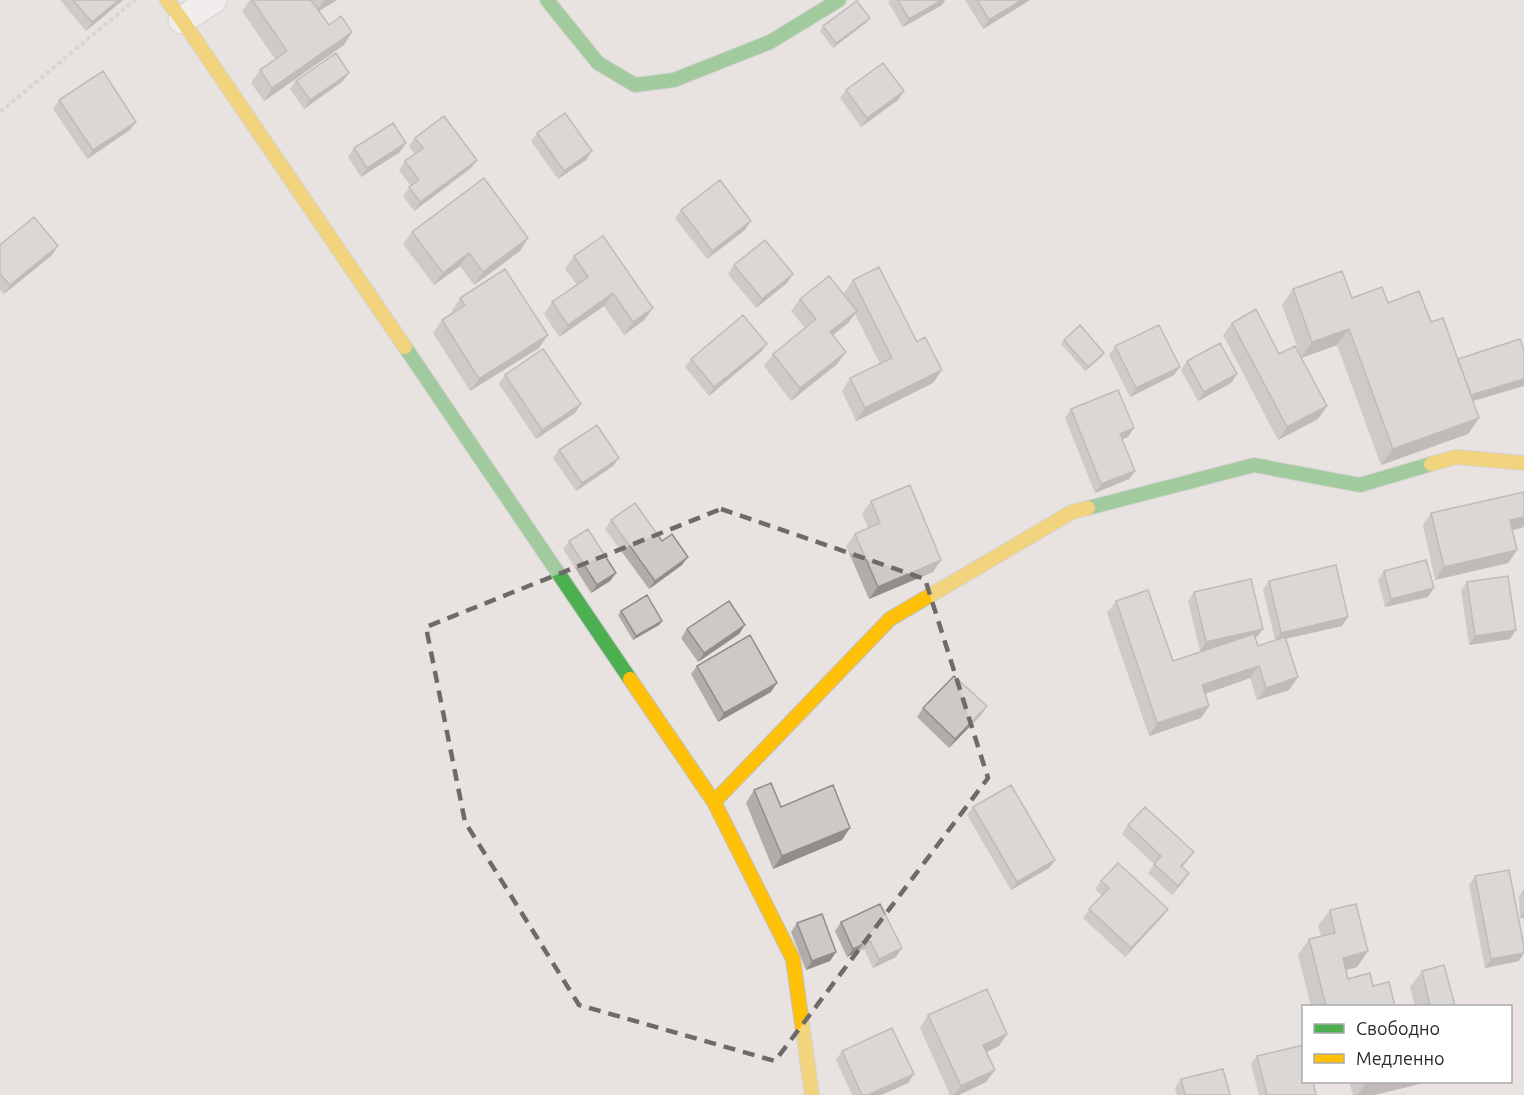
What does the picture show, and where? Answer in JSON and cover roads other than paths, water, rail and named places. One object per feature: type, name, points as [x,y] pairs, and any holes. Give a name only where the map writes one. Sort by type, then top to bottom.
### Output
[{"type":"street","points":[[213,0],[175,10],[714,802],[793,960],[812,1095]]},
{"type":"street","points":[[547,0],[598,63],[634,85],[674,80],[770,42],[839,0]]},
{"type":"street","points":[[714,802],[890,619],[1072,513],[1254,465],[1360,485],[1456,457],[1524,463]]}]
